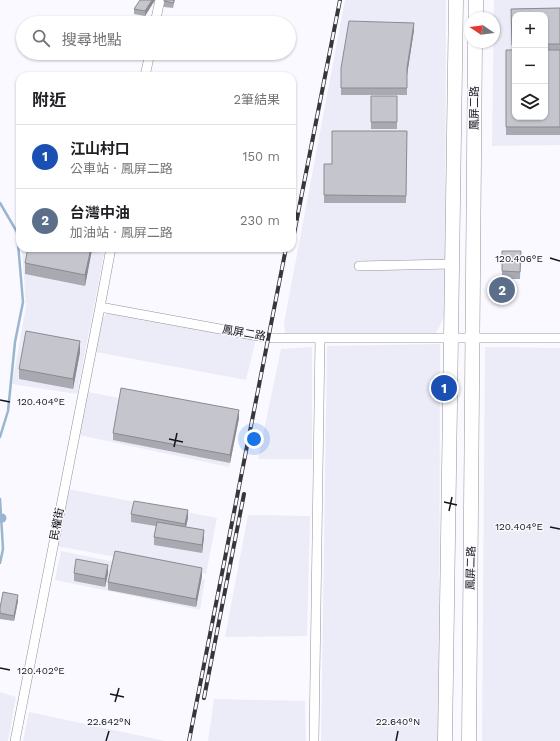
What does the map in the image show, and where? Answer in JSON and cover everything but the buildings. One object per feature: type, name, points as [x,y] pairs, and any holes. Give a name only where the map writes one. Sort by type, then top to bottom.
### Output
[{"type":"main road","name":"鳳屏二路","points":[[445,741],[456,0]]},
{"type":"main road","points":[[476,0],[476,12]]},
{"type":"main road","name":"鳳屏二路","points":[[469,741],[474,338],[475,48]]},
{"type":"main road","name":"鳳屏二路","points":[[455,70],[474,70]]},
{"type":"main road","name":"鳳屏二路","points":[[447,606],[471,606]]},
{"type":"street","points":[[157,16],[160,0]]},
{"type":"street","points":[[146,72],[148,60]]},
{"type":"street","points":[[100,307],[110,252]]},
{"type":"street","points":[[359,266],[452,264]]},
{"type":"street","name":"鳳屏二路","points":[[100,307],[269,338],[474,338]]},
{"type":"street","name":"民權街","points":[[14,741],[100,307]]},
{"type":"street","points":[[474,338],[560,338]]},
{"type":"street","points":[[314,741],[320,339]]},
{"type":"shaded area","points":[[345,0],[446,0],[445,315],[435,335],[285,333],[284,323]]},
{"type":"shaded area","points":[[494,0],[560,0],[560,145],[492,146],[493,48],[500,48],[500,12],[494,12]]},
{"type":"shaded area","points":[[22,252],[96,252],[104,254],[77,394],[12,384],[26,307]]},
{"type":"shaded area","points":[[111,311],[256,339],[246,380],[96,352],[103,317]]},
{"type":"shaded area","points":[[440,344],[439,741],[321,741],[327,346]]},
{"type":"shaded area","points":[[312,347],[312,459],[258,459],[281,349]]},
{"type":"shaded area","points":[[485,347],[560,348],[560,741],[482,741]]},
{"type":"shaded area","points":[[88,392],[238,421],[229,467],[79,435]]},
{"type":"shaded area","points":[[68,489],[217,518],[206,574],[57,546]]},
{"type":"shaded area","points":[[248,515],[310,516],[307,636],[225,637]]},
{"type":"shaded area","points":[[61,551],[205,580],[200,610],[55,580]]},
{"type":"shaded area","points":[[0,692],[16,697],[8,741],[0,741]]},
{"type":"shaded area","points":[[214,699],[305,701],[306,741],[208,741]]},
{"type":"shaded area","points":[[29,712],[165,741],[23,741]]},
{"type":"waterway","points":[[0,203],[16,230]]},
{"type":"waterway","points":[[0,437],[8,411],[15,342],[23,302],[19,252]]},
{"type":"waterway","points":[[0,499],[3,549],[0,563]]},
{"type":"railway","points":[[296,224],[340,0]]},
{"type":"railway","points":[[189,741],[285,252]]},
{"type":"railway","points":[[204,698],[244,494]]},
{"type":"place","name":"台灣中油","points":[[502,290]]},
{"type":"place","name":"江山村口","points":[[444,388]]}]
